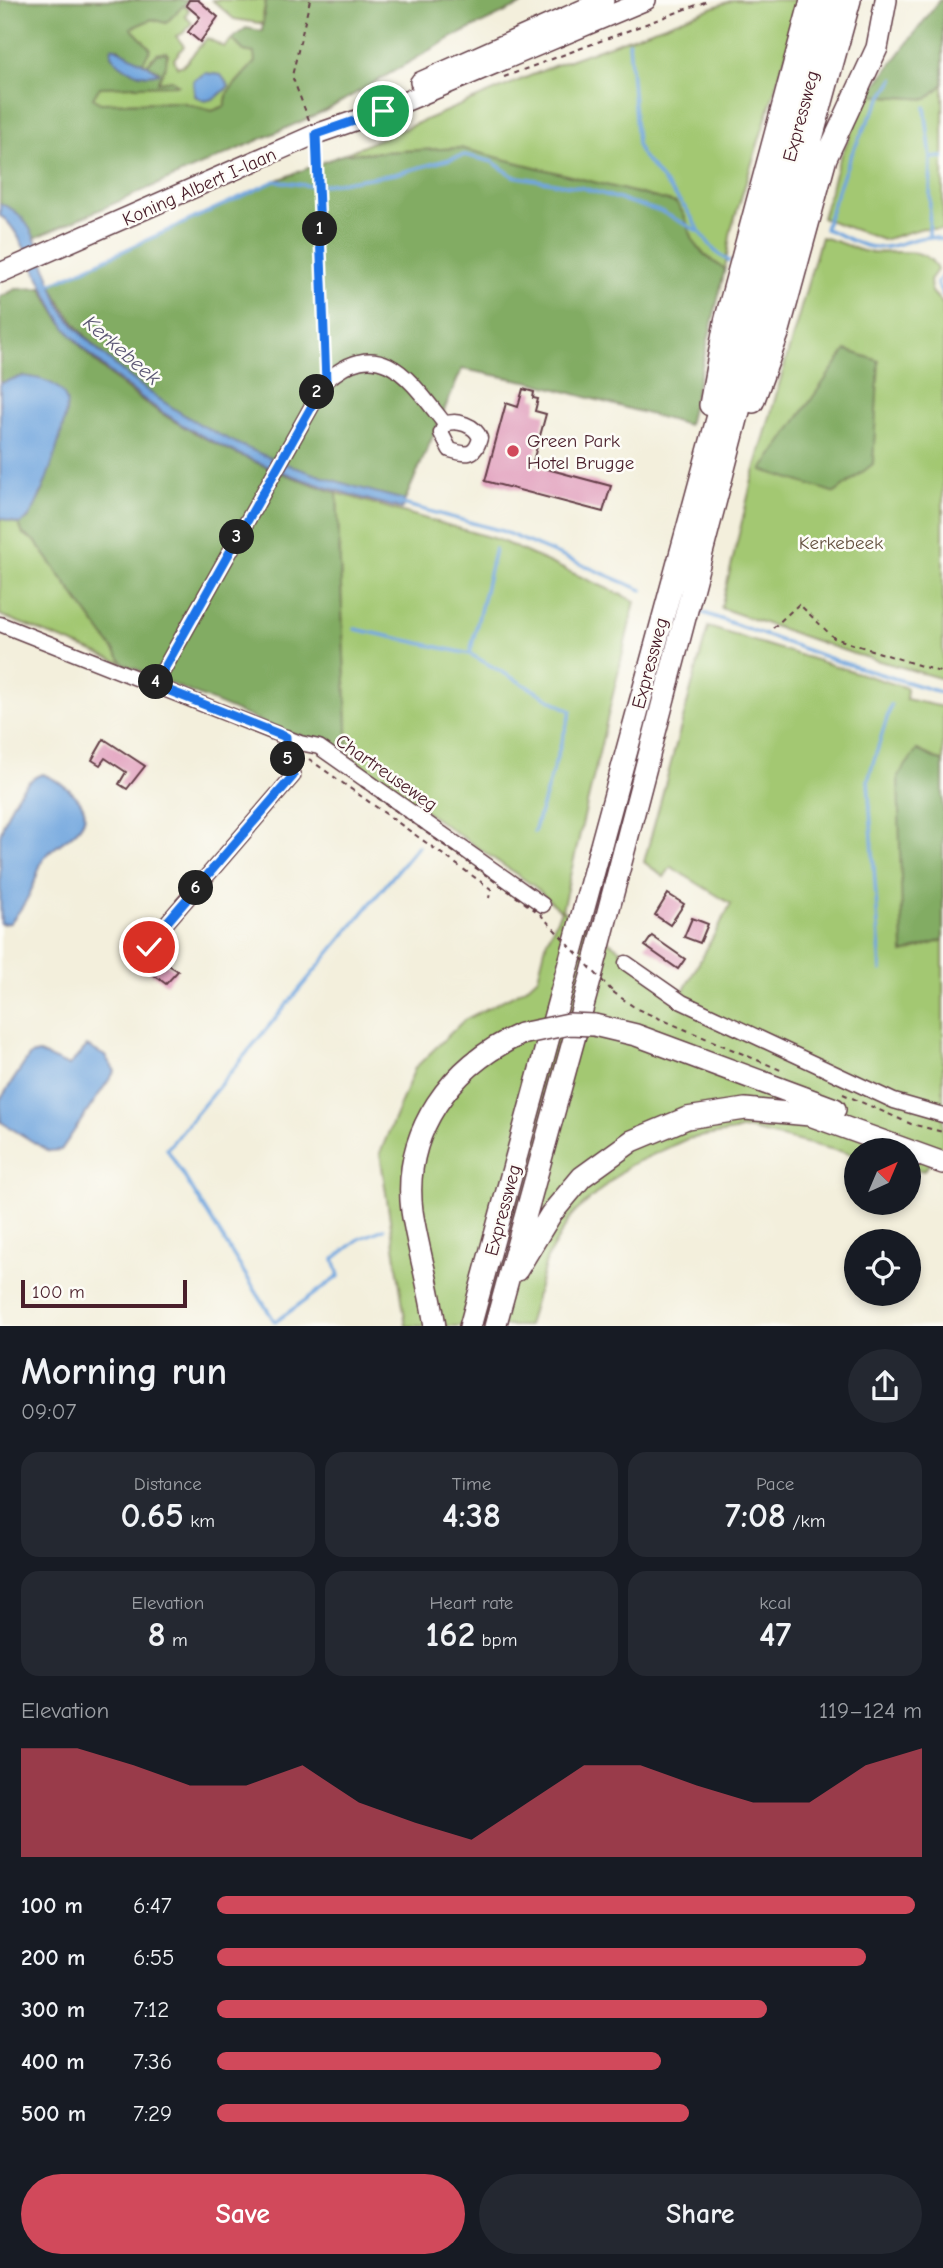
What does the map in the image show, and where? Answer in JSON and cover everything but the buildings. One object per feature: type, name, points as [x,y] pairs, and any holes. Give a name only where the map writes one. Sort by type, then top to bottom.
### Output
[{"type":"highway","points":[[700,477],[724,322],[811,0]]},
{"type":"highway","name":"Expressweg","points":[[470,1326],[831,0]]},
{"type":"highway","name":"Expressweg","points":[[495,1326],[592,973],[850,0]]},
{"type":"highway","points":[[727,458],[767,366],[826,158],[877,48],[886,0]]},
{"type":"highway","points":[[435,1326],[412,1211],[411,1185],[418,1145],[433,1108],[452,1082],[472,1062],[495,1045],[521,1034],[569,1024],[594,1025],[636,1035],[943,1147]]},
{"type":"highway","points":[[504,1293],[551,1214],[582,1177],[632,1141],[687,1118],[745,1109],[810,1115],[943,1163]]},
{"type":"main road","name":"Koning Albert I-laan","points":[[359,117],[445,68],[604,0]]},
{"type":"main road","name":"Koning Albert I-laan","points":[[0,273],[316,134],[359,117],[383,111],[646,0]]},
{"type":"street","points":[[155,685],[326,381],[352,361],[364,358],[379,361],[396,368],[412,382],[445,424]]},
{"type":"street","name":"Chartreuseweg","points":[[0,624],[293,740],[318,747],[543,905]]},
{"type":"street","points":[[150,955],[150,942],[293,776],[286,754],[293,740]]},
{"type":"street","points":[[626,963],[682,1002],[894,1101],[943,1115]]},
{"type":"path","points":[[310,0],[292,76],[297,96],[316,134],[326,381]]},
{"type":"path","points":[[530,67],[710,0]]},
{"type":"path","points":[[772,628],[799,604],[834,638],[943,673]]},
{"type":"path","points":[[293,740],[309,760],[491,889],[489,898]]},
{"type":"path","name":"Chartreuseweg","points":[[361,786],[538,913],[613,992],[637,1009],[794,1076]]},
{"type":"path","points":[[842,1094],[886,1115],[943,1132]]},
{"type":"green space","points":[[0,0],[189,0],[166,23],[152,19],[131,28],[151,49],[143,62],[128,57],[118,48],[111,55],[127,68],[146,74],[159,71],[147,65],[157,54],[167,52],[166,65],[158,82],[172,80],[178,85],[100,87],[93,98],[100,103],[181,102],[212,111],[225,106],[228,92],[255,62],[254,53],[244,51],[232,39],[246,28],[262,31],[266,0],[531,0],[453,37],[325,111],[35,238],[19,215],[0,204]]},
{"type":"green space","points":[[212,0],[266,0],[263,15],[265,24],[234,19]]},
{"type":"green space","points":[[733,0],[803,0],[731,230],[725,269],[698,248],[685,217],[675,203],[460,148],[344,154],[556,65]]},
{"type":"green space","points":[[940,0],[943,0],[943,84],[927,99],[868,95]]},
{"type":"green space","points":[[183,5],[189,10],[185,16],[192,23],[182,34],[176,36],[184,46],[174,59],[177,67],[184,65],[207,38],[224,47],[232,39],[244,51],[255,53],[255,62],[228,92],[225,106],[212,111],[181,102],[100,103],[94,100],[93,94],[100,87],[177,84],[172,80],[158,82],[168,55],[152,58],[147,65],[143,62],[131,28],[152,19],[166,23]]},
{"type":"green space","points":[[943,84],[943,230],[923,228],[883,240],[822,218],[838,163],[868,95],[927,99]]},
{"type":"green space","points":[[460,148],[676,203],[698,248],[725,269],[688,425],[531,382],[462,369],[405,500],[321,478],[272,461],[208,431],[176,412],[116,367],[90,341],[68,313],[51,284],[275,181],[344,154]]},
{"type":"green space","name":"Kerkebeek","points":[[821,237],[863,251],[915,253],[932,261],[937,270],[930,280],[931,291],[943,304],[943,679],[854,654],[721,608],[752,480]]},
{"type":"green space","points":[[42,288],[65,327],[95,361],[130,391],[168,418],[253,461],[337,493],[348,750],[281,730],[124,664],[35,541],[23,534],[19,524],[28,519],[44,489],[24,376],[0,383],[0,297],[16,289]]},
{"type":"green space","points":[[846,350],[879,361],[873,464],[835,493],[762,470]]},
{"type":"green space","points":[[337,493],[499,540],[635,601],[562,910],[683,992],[731,904],[671,867],[664,877],[644,862],[708,627],[907,688],[906,699],[943,707],[943,762],[917,750],[903,953],[943,940],[943,1150],[923,1171],[921,1138],[844,1138],[844,1152],[747,1129],[687,1139],[628,1166],[572,1215],[547,1258],[528,1326],[406,1326],[380,1153],[415,1068],[464,1020],[525,989],[538,977],[547,940],[561,911],[535,887],[368,772],[348,750]]},
{"type":"green space","points":[[0,518],[19,524],[23,534],[35,541],[124,664],[0,615]]},
{"type":"green space","points":[[917,750],[943,762],[943,940],[903,953],[898,776]]},
{"type":"water","points":[[112,47],[159,73],[145,75],[126,68],[111,55]]},
{"type":"water","points":[[205,73],[221,75],[229,86],[216,98],[205,101],[195,96],[193,81]]},
{"type":"water","points":[[0,204],[13,210],[32,232],[54,292],[71,322],[128,376],[201,425],[239,444],[319,476],[405,500],[402,509],[266,466],[184,426],[145,401],[108,371],[64,326],[17,235],[0,216]]},
{"type":"water","points":[[24,376],[54,385],[63,393],[66,408],[47,479],[33,510],[25,521],[19,524],[0,518],[0,383]]},
{"type":"water","points":[[43,774],[75,795],[84,811],[84,819],[75,833],[47,855],[23,905],[10,923],[1,924],[0,835],[10,808],[21,790],[35,777]]},
{"type":"water","points":[[87,1046],[105,1056],[115,1071],[61,1150],[48,1151],[1,1122],[0,1100],[30,1055],[39,1053],[69,1066]]},
{"type":"waterway","points":[[629,42],[637,144],[641,154],[687,210],[699,230]]},
{"type":"waterway","points":[[894,79],[853,151],[825,229],[872,247],[890,246],[925,237],[943,240]]},
{"type":"waterway","points":[[925,107],[931,158],[929,237]]},
{"type":"waterway","points":[[323,185],[395,174],[465,155],[493,162],[513,176],[583,188],[662,212],[700,232],[715,251],[729,261]]},
{"type":"waterway","points":[[931,158],[943,157]]},
{"type":"waterway","points":[[47,286],[275,181],[311,186]]},
{"type":"waterway","points":[[943,275],[937,283],[943,295]]},
{"type":"waterway","name":"Kerkebeek","points":[[399,503],[502,531],[642,590]]},
{"type":"waterway","points":[[470,653],[495,549]]},
{"type":"waterway","name":"Kerkebeek","points":[[701,612],[837,661],[943,693]]},
{"type":"waterway","points":[[355,629],[470,654],[571,711],[534,832]]},
{"type":"waterway","points":[[881,970],[868,780],[891,705]]},
{"type":"waterway","points":[[384,1229],[359,1239],[334,1259],[339,1276],[275,1322],[167,1149],[418,846]]},
{"type":"place","name":"Green Park Hotel Brugge","points":[[513,451]]},
{"type":"route","points":[[149,947],[150,942],[293,776],[286,754],[286,737],[155,685],[251,512],[274,477],[318,390],[326,381],[316,134],[359,117],[383,111]]}]
